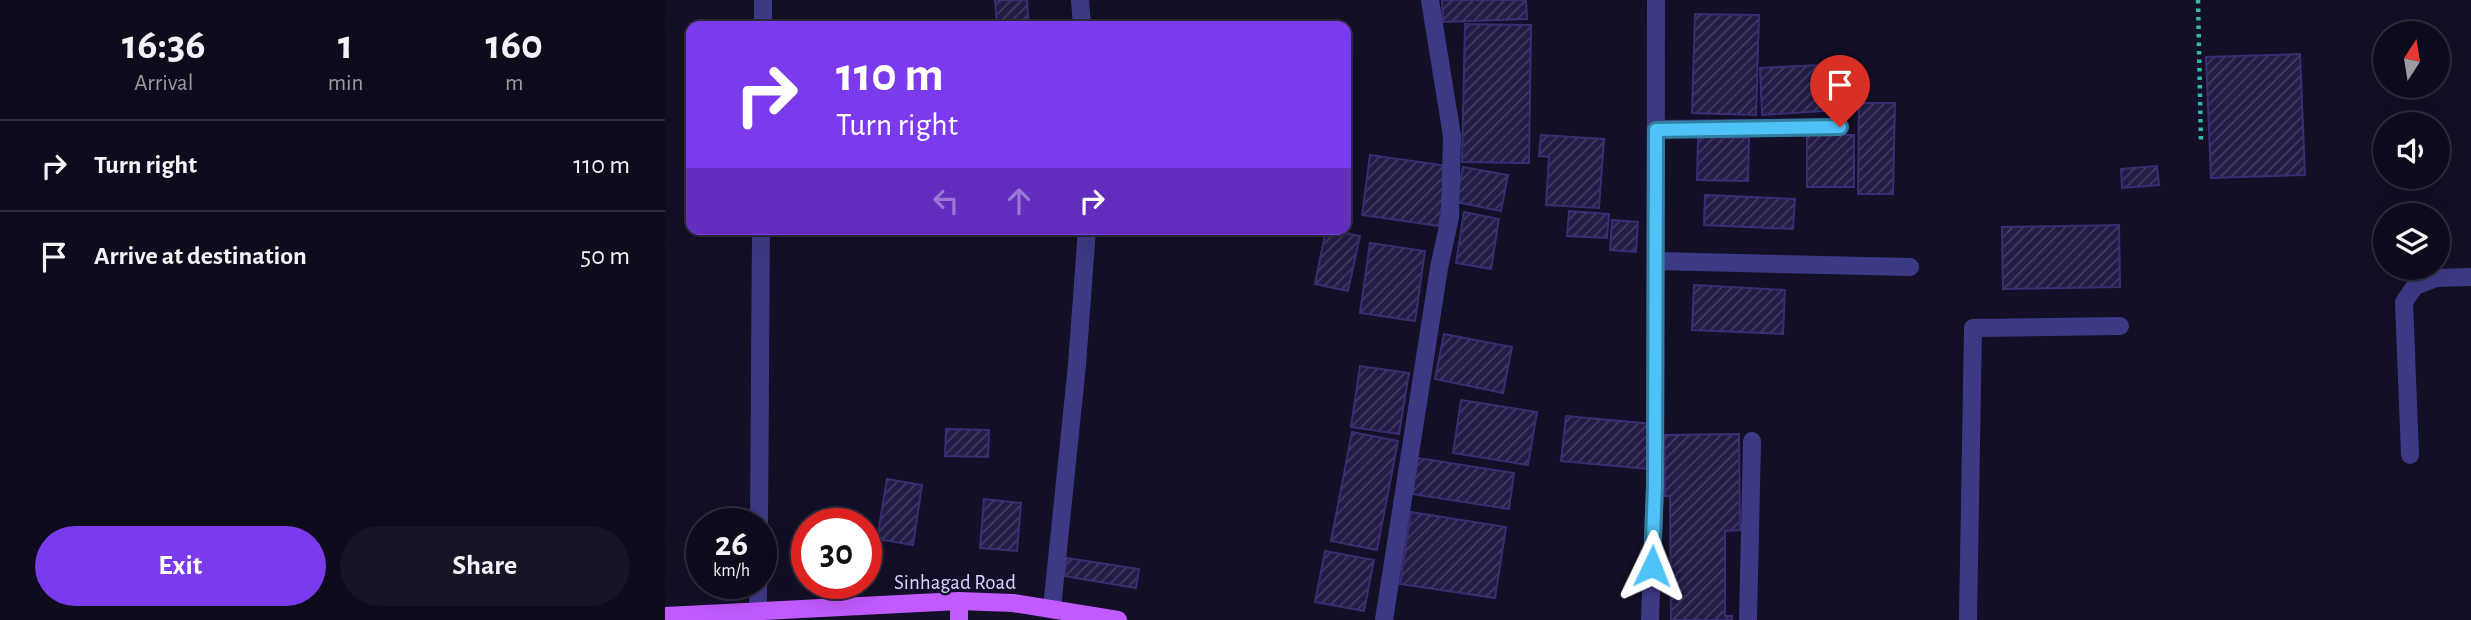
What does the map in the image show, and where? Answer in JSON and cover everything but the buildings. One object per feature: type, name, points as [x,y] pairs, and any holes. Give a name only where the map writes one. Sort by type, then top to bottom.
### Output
[{"type":"main road","name":"Sinhagad Road","points":[[665,616],[959,601],[1013,603],[1118,620]]},
{"type":"main road","points":[[959,601],[959,620]]},
{"type":"street","points":[[763,0],[763,21]]},
{"type":"street","points":[[1080,0],[1082,21]]},
{"type":"street","points":[[1384,620],[1450,217],[1452,136],[1430,0]]},
{"type":"street","points":[[1650,620],[1655,485],[1656,0]]},
{"type":"street","points":[[1656,130],[1840,127]]},
{"type":"street","points":[[759,508],[761,235]]},
{"type":"street","points":[[1052,608],[1077,365],[1087,235]]},
{"type":"street","points":[[1656,261],[1910,267]]},
{"type":"street","points":[[2410,455],[2404,302],[2414,286],[2436,278],[2471,277]]},
{"type":"street","points":[[1969,620],[1973,328],[2120,326]]},
{"type":"street","points":[[1748,620],[1752,441]]},
{"type":"street","points":[[758,599],[758,612]]},
{"type":"path","points":[[2198,0],[2201,144]]},
{"type":"route","points":[[1652,566],[1655,485],[1656,130],[1840,127]]}]
